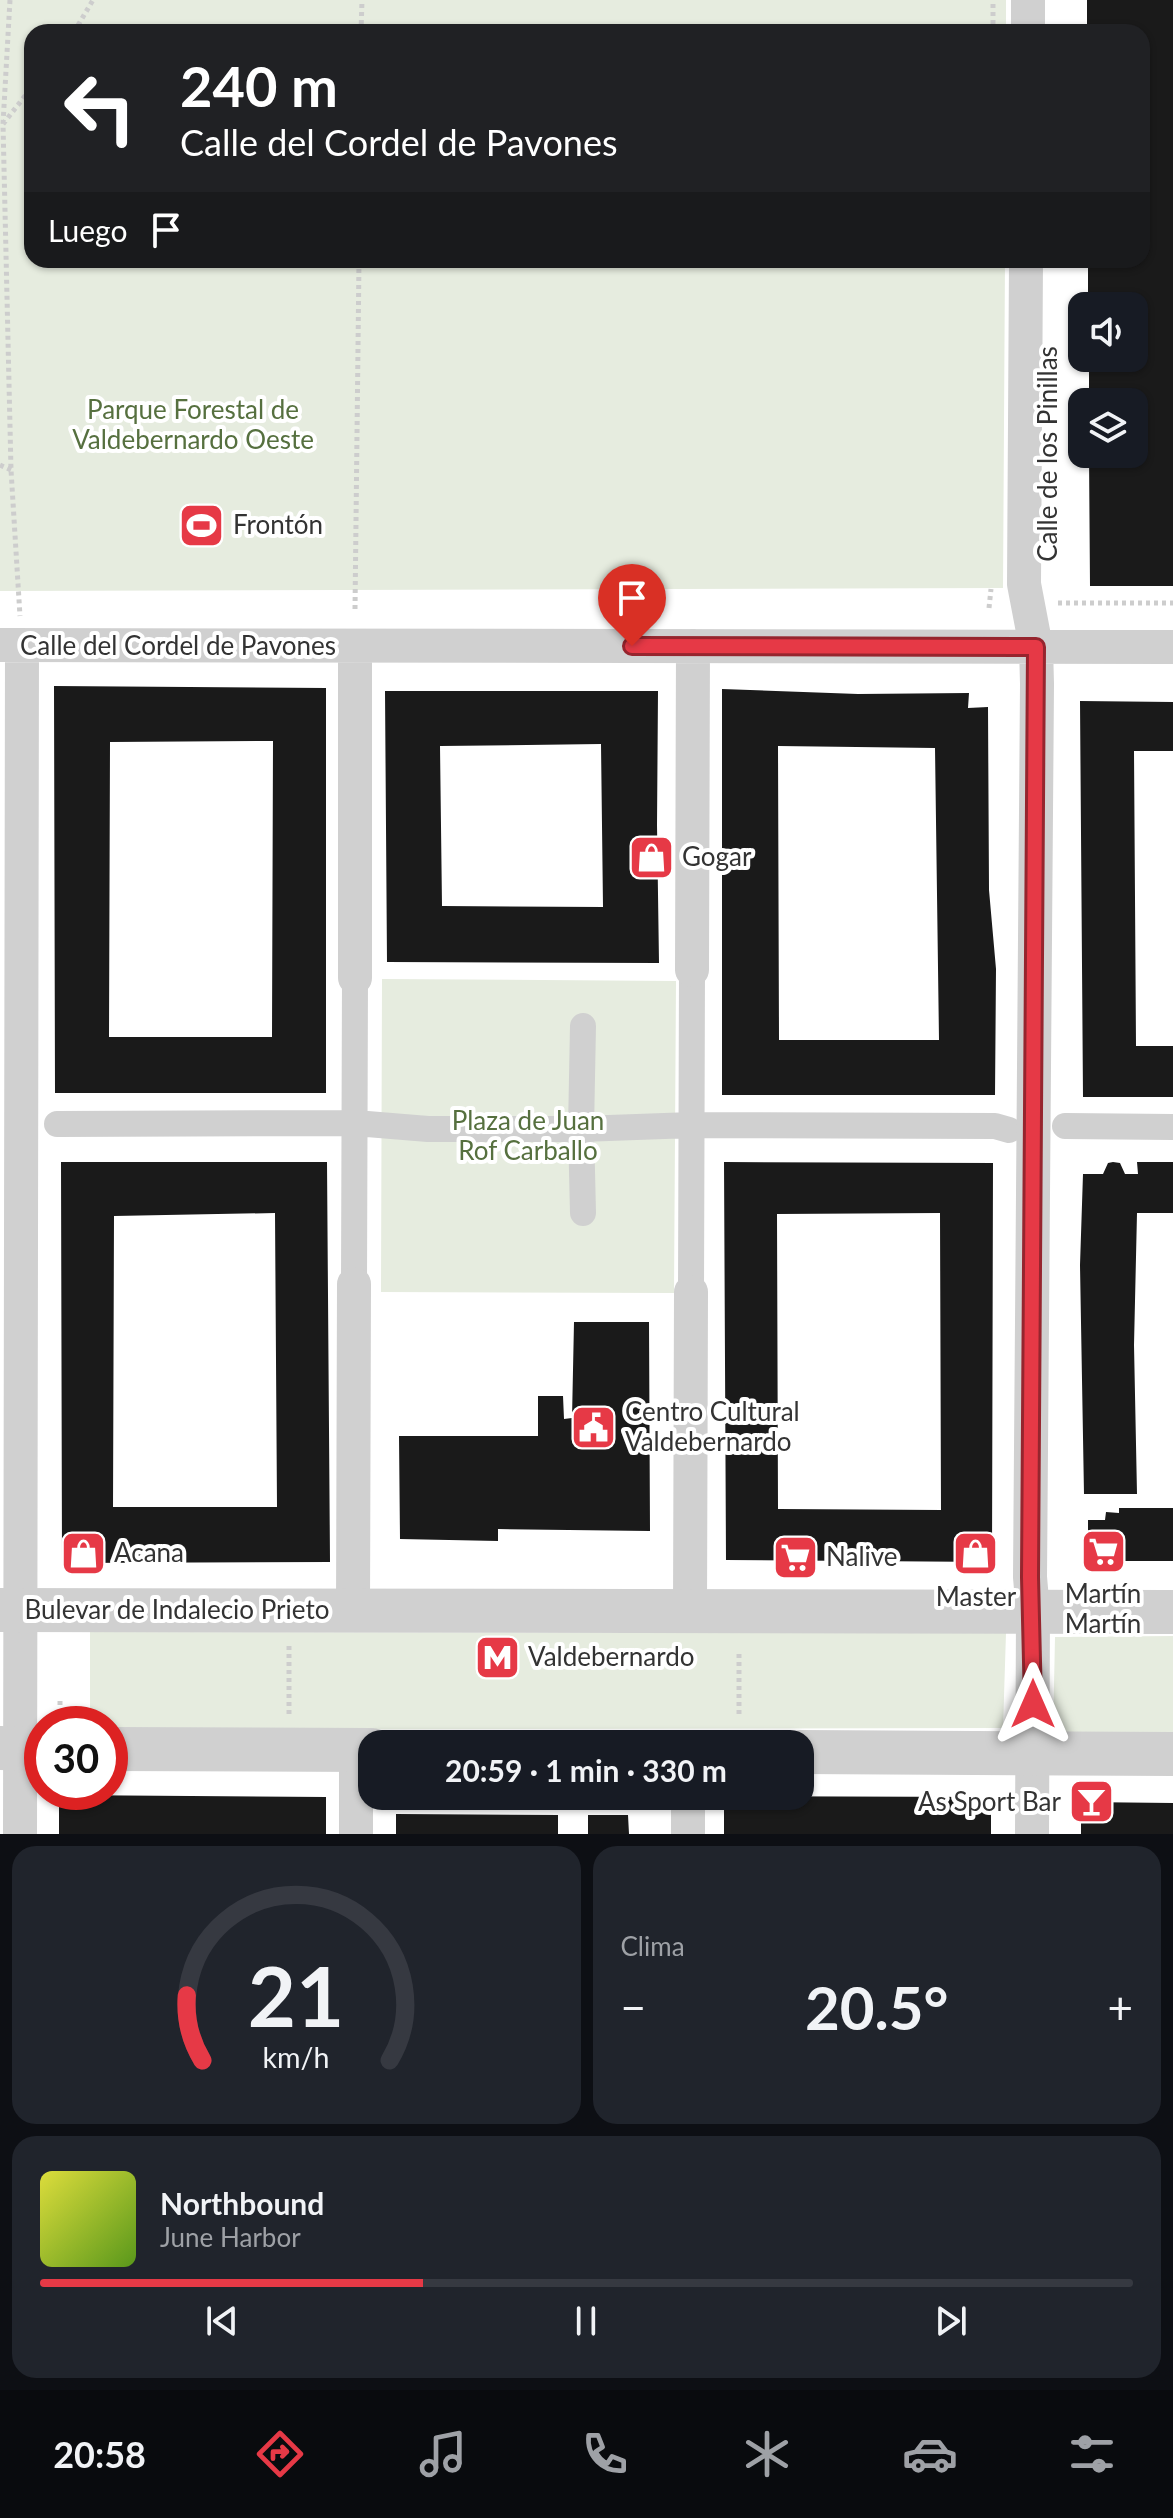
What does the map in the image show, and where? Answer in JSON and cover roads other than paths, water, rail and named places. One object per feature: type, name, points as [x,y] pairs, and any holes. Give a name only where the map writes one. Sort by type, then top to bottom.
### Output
[{"type":"street","points":[[1028,0],[1028,24]]},
{"type":"street","points":[[1049,0],[1049,24]]},
{"type":"street","name":"Calle de los Pinillas","points":[[1026,268],[1024,584],[1036,647]]},
{"type":"street","name":"Calle de los Pinillas","points":[[1032,1834],[1033,1612],[1030,1577],[1036,647],[1048,588],[1048,268]]},
{"type":"street","points":[[11,645],[10,1610],[26,1706]]},
{"type":"street","name":"Calle del Cordel de Pavones","points":[[11,645],[1173,647]]},
{"type":"street","name":"Calle del Cordel de Pavones","points":[[355,646],[355,978]]},
{"type":"street","points":[[690,1611],[693,646]]},
{"type":"street","points":[[354,1284],[355,978]]},
{"type":"street","points":[[583,1026],[583,1213]]},
{"type":"street","points":[[57,1124],[355,1123],[428,1129],[692,1125],[995,1126],[1009,1130]]},
{"type":"street","points":[[1065,1126],[1173,1127]]},
{"type":"street","name":"Bulevar de Indalecio Prieto","points":[[353,1611],[354,1284]]},
{"type":"street","name":"Bulevar de Indalecio Prieto","points":[[10,1610],[1173,1612]]},
{"type":"street","points":[[128,1749],[358,1750]]},
{"type":"street","points":[[814,1752],[1173,1754]]},
{"type":"street","points":[[20,1834],[24,1800]]},
{"type":"street","points":[[356,1834],[358,1810]]},
{"type":"street","points":[[688,1810],[688,1834]]},
{"type":"place","name":"Frontón","points":[[202,525]]},
{"type":"place","name":"Gogar","points":[[651,857]]},
{"type":"place","name":"Centro Cultural Valdebernardo","points":[[594,1427]]},
{"type":"place","name":"Martín Martín","points":[[1103,1551]]},
{"type":"place","name":"Acana","points":[[83,1553]]},
{"type":"place","name":"Master","points":[[976,1554]]},
{"type":"place","name":"Nalive","points":[[795,1557]]},
{"type":"place","name":"Valdebernardo","points":[[497,1657]]},
{"type":"place","name":"As Sport Bar","points":[[1092,1802]]},
{"type":"park label","name":"Parque Forestal de Valdebernardo Oeste","points":[[193,425]]},
{"type":"park label","name":"Plaza de Juan Rof Carballo","points":[[528,1136]]}]
